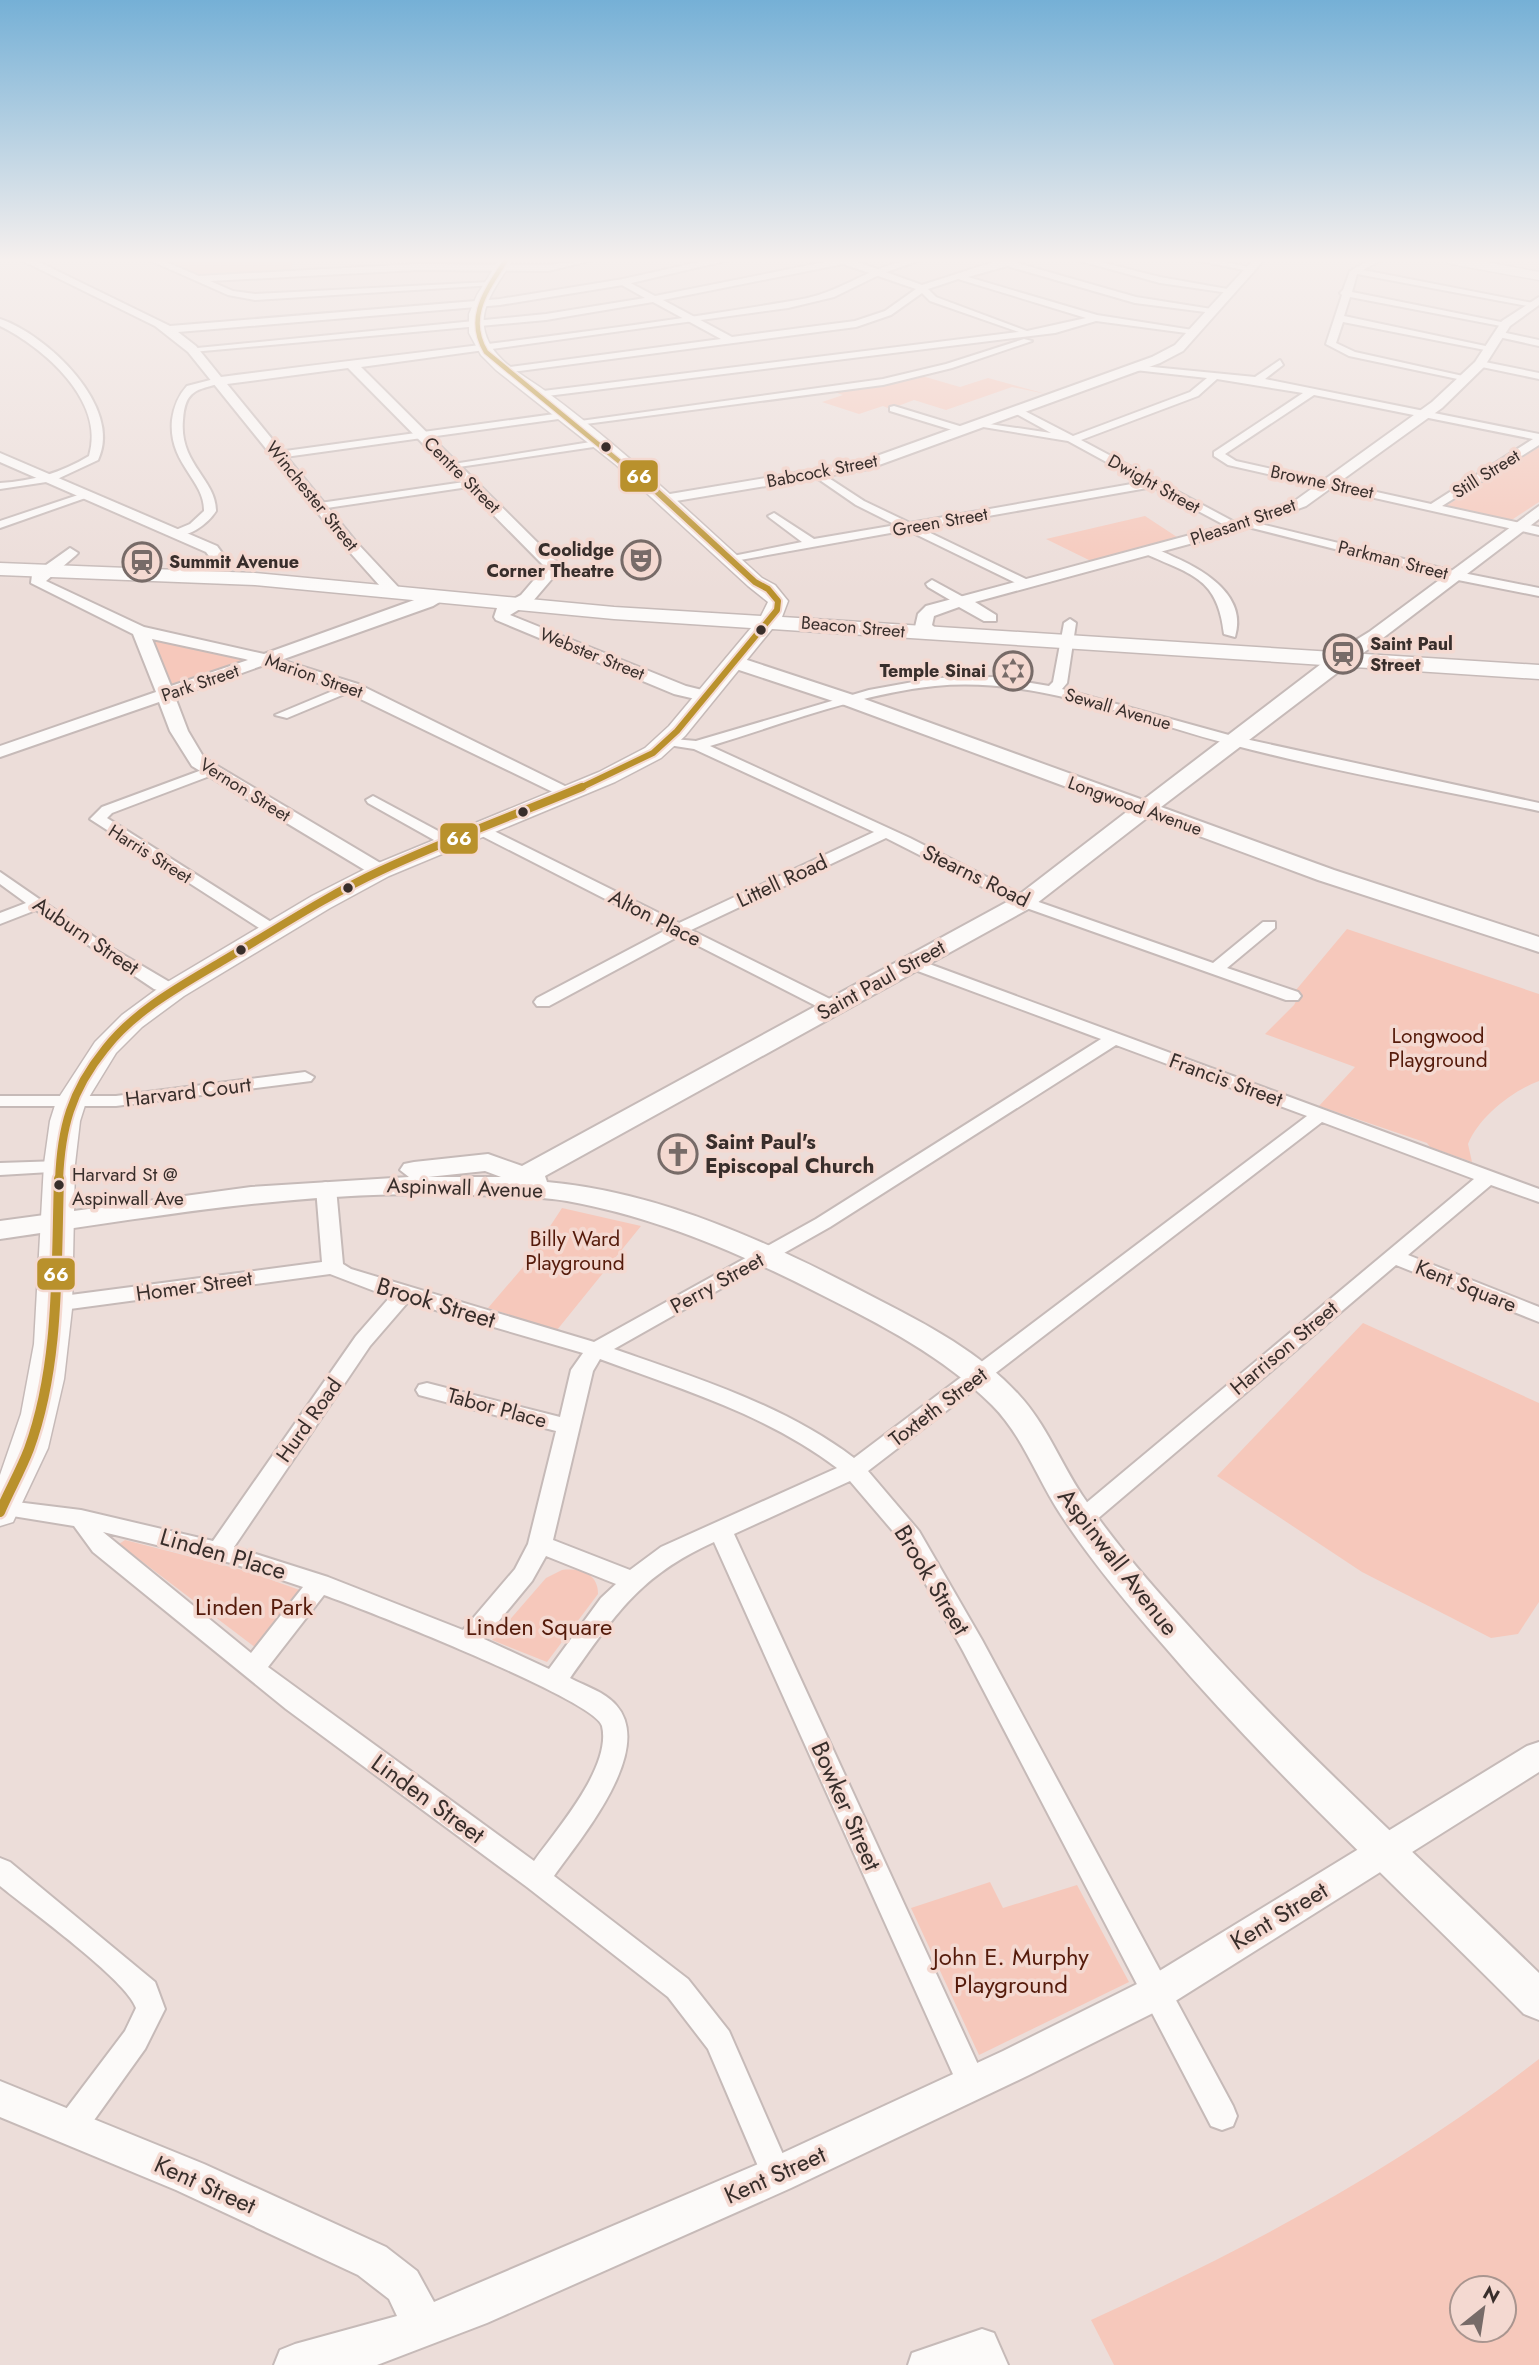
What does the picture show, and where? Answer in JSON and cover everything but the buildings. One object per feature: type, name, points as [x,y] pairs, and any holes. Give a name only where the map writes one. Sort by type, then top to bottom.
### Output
[{"type":"main road","points":[[1,1510],[40,1413],[47,1382],[55,1304],[62,1136],[71,1102],[92,1065],[114,1038],[174,990],[273,930],[380,871],[646,758],[667,741],[734,662],[768,610],[755,582],[729,558],[574,418],[506,370]]},
{"type":"main road","name":"Saint Paul Street","points":[[513,1181],[1024,902],[1339,660],[1539,511]]},
{"type":"main road","name":"Beacon Street","points":[[0,550],[220,561],[379,573],[930,623],[1067,642],[1539,672]]},
{"type":"main road","name":"Beacon Street","points":[[0,569],[51,580],[179,575],[515,604],[768,610]]},
{"type":"main road","name":"Beacon Street","points":[[930,623],[990,618],[1067,642],[1230,634],[1539,654]]},
{"type":"main road","name":"Longwood Avenue","points":[[734,662],[849,700],[1336,878],[1539,945]]},
{"type":"main road","points":[[481,1162],[578,1146]]},
{"type":"main road","name":"Aspinwall Avenue","points":[[326,1188],[352,1178],[481,1162],[513,1181]]},
{"type":"main road","name":"Aspinwall Avenue","points":[[0,1230],[326,1188],[513,1181],[652,1213],[768,1254],[861,1302],[978,1376],[1010,1404],[1081,1520],[1219,1683],[1539,2001]]},
{"type":"street","points":[[0,486],[51,479],[74,471],[94,458],[98,430],[92,414],[66,370]]},
{"type":"street","name":"Winchester Street","points":[[209,370],[394,592]]},
{"type":"street","points":[[175,534],[203,522],[211,515],[212,507],[210,499],[183,458],[176,428],[178,408],[191,388],[218,381],[297,370]]},
{"type":"street","name":"Centre Street","points":[[358,370],[554,567],[537,589]]},
{"type":"street","points":[[539,394],[726,370]]},
{"type":"street","points":[[278,455],[883,382],[932,370]]},
{"type":"street","name":"Babcock Street","points":[[664,499],[863,466],[1126,370]]},
{"type":"street","points":[[1173,370],[1215,374],[1426,412],[1539,439]]},
{"type":"street","points":[[1208,370],[1215,374]]},
{"type":"street","points":[[1256,381],[1270,370]]},
{"type":"street","points":[[1428,370],[1467,379]]},
{"type":"street","name":"Pleasant Street","points":[[930,623],[934,608],[1152,552],[1242,526],[1301,503],[1426,412],[1474,370]]},
{"type":"street","points":[[1511,370],[1539,376]]},
{"type":"street","points":[[1074,439],[1185,398],[1208,384],[1215,374]]},
{"type":"street","name":"Browne Street","points":[[1313,391],[1218,454],[1232,463],[1539,531]]},
{"type":"street","name":"Dwight Street","points":[[894,409],[969,427],[1074,439]]},
{"type":"street","name":"Dwight Street","points":[[1017,410],[1074,439],[1151,484],[1242,526]]},
{"type":"street","name":"Still Street","points":[[1433,507],[1539,439]]},
{"type":"street","points":[[452,465],[603,443]]},
{"type":"street","points":[[0,457],[175,534],[196,550],[214,551],[220,561]]},
{"type":"street","points":[[818,474],[858,502],[1026,584]]},
{"type":"street","points":[[320,506],[471,484]]},
{"type":"street","name":"Green Street","points":[[729,558],[1151,484]]},
{"type":"street","points":[[0,525],[88,495]]},
{"type":"street","points":[[774,516],[813,544]]},
{"type":"street","name":"Parkman Street","points":[[1242,526],[1539,592]]},
{"type":"street","points":[[1152,552],[1217,585],[1228,606],[1230,634]]},
{"type":"street","points":[[51,580],[70,553]]},
{"type":"street","name":"Marion Street","points":[[51,580],[139,631],[267,659],[352,688],[568,792]]},
{"type":"street","points":[[932,584],[990,618]]},
{"type":"street","points":[[515,604],[537,589]]},
{"type":"street","name":"Park Street","points":[[0,752],[427,603],[437,597]]},
{"type":"street","name":"Webster Street","points":[[515,604],[503,611],[501,617],[680,690],[704,696]]},
{"type":"street","name":"Vernon Street","points":[[139,631],[188,750],[210,771],[380,871]]},
{"type":"street","points":[[1053,690],[1060,683],[1067,642]]},
{"type":"street","name":"Sewall Avenue","points":[[697,745],[849,700],[935,682],[996,681],[1053,690],[1234,741],[1539,807]]},
{"type":"street","points":[[282,715],[352,688]]},
{"type":"street","name":"Stearns Road","points":[[667,741],[697,745],[886,832],[1024,902],[1292,996]]},
{"type":"street","name":"Harris Street","points":[[210,771],[107,810],[98,819],[273,930]]},
{"type":"street","points":[[373,800],[447,842]]},
{"type":"street","name":"Alton Place","points":[[479,829],[832,1007]]},
{"type":"street","name":"Littell Road","points":[[543,1002],[679,930],[886,832]]},
{"type":"street","name":"Auburn Street","points":[[0,877],[117,958],[160,985],[174,990]]},
{"type":"street","points":[[0,919],[38,904]]},
{"type":"street","points":[[1216,969],[1269,925]]},
{"type":"street","name":"Francis Street","points":[[913,963],[1539,1196]]},
{"type":"street","name":"Perry Street","points":[[596,1350],[768,1254],[1113,1039]]},
{"type":"street","name":"Harvard Court","points":[[0,1101],[116,1101],[305,1077]]},
{"type":"street","name":"Toxteth Street","points":[[554,1681],[610,1604],[634,1580],[669,1553],[854,1470],[1321,1114]]},
{"type":"street","points":[[0,1168],[60,1167]]},
{"type":"street","name":"Harrison Street","points":[[1081,1520],[1488,1177]]},
{"type":"street","points":[[326,1188],[333,1267]]},
{"type":"street","name":"Kent Square","points":[[1394,1257],[1539,1315]]},
{"type":"street","name":"Brook Street","points":[[333,1267],[344,1274],[404,1294],[596,1350],[670,1380],[737,1401],[828,1450],[854,1470],[911,1537],[973,1647],[1222,2116]]},
{"type":"street","name":"Homer Street","points":[[55,1304],[333,1267]]},
{"type":"street","name":"Hurd Road","points":[[219,1550],[363,1341],[404,1294]]},
{"type":"street","points":[[466,1643],[524,1575],[540,1544],[582,1370],[596,1350]]},
{"type":"street","name":"Tabor Place","points":[[427,1390],[568,1427]]},
{"type":"street","points":[[1,1510],[81,1519]]},
{"type":"street","name":"Linden Place","points":[[81,1519],[219,1550],[320,1583],[554,1681],[606,1709],[615,1724],[615,1748],[604,1777],[537,1878]]},
{"type":"street","name":"Linden Street","points":[[81,1519],[101,1546],[306,1710],[537,1878],[668,1981],[699,2012],[719,2040],[777,2175]]},
{"type":"street","name":"Bowker Street","points":[[721,1531],[971,2082]]},
{"type":"street","points":[[540,1544],[634,1580]]},
{"type":"street","points":[[254,1668],[320,1583]]},
{"type":"street","name":"Kent Street","points":[[0,2099],[190,2177],[372,2261],[403,2286],[425,2326],[777,2175],[1016,2063],[1156,1993],[1539,1755]]},
{"type":"street","points":[[0,1870],[120,1967],[145,1991],[151,2009],[135,2040],[71,2127]]},
{"type":"street","points":[[295,2365],[375,2345],[425,2326]]},
{"type":"street","points":[[924,2365],[982,2345],[992,2365]]},
{"type":"green space","points":[[922,376],[960,387],[988,378],[1046,394],[1012,387],[946,410],[914,400],[890,409],[883,406],[859,414],[822,402],[843,395],[831,391]]},
{"type":"green space","points":[[1539,447],[1539,502],[1510,521],[1446,506]]},
{"type":"green space","points":[[1145,516],[1180,539],[1093,562],[1046,539]]},
{"type":"green space","points":[[154,640],[249,661],[172,688]]},
{"type":"green space","name":"Longwood Playground","points":[[1347,929],[1539,994],[1539,1081],[1508,1098],[1480,1124],[1468,1144],[1472,1162],[1430,1147],[1427,1143],[1319,1106],[1355,1067],[1265,1034],[1294,1005],[1301,992],[1296,990]]},
{"type":"green space","name":"Billy Ward Playground","points":[[562,1208],[641,1226],[557,1330],[488,1308],[524,1266]]},
{"type":"green space","points":[[1363,1323],[1539,1403],[1539,1602],[1518,1634],[1491,1638],[1362,1572],[1217,1476]]},
{"type":"green space","name":"Linden Park","points":[[125,1540],[246,1571],[308,1593],[260,1651],[119,1544]]},
{"type":"green space","name":"Linden Square","points":[[562,1570],[587,1573],[595,1581],[598,1594],[547,1662],[492,1640],[546,1578]]},
{"type":"green space","name":"John E. Murphy Playground","points":[[990,1882],[1003,1908],[1077,1885],[1129,1982],[979,2055],[911,1908]]},
{"type":"green space","points":[[1539,2059],[1539,2365],[1114,2365],[1091,2320],[1266,2234],[1379,2170]]},
{"type":"transit line","name":"66","points":[[0,1512],[29,1448],[46,1379],[55,1309],[60,1164],[65,1121],[71,1102],[105,1048],[132,1021],[174,990],[321,902],[380,871],[607,777],[653,753],[677,731],[777,610],[778,601],[768,589],[755,582],[593,437],[506,370]]},
{"type":"place","name":"Coolidge Corner Theatre","points":[[641,560]]},
{"type":"place","name":"Summit Avenue","points":[[142,562]]},
{"type":"place","name":"Saint Paul Street","points":[[1343,654]]},
{"type":"place","name":"Temple Sinai","points":[[1013,671]]},
{"type":"place","name":"Saint Paul's Episcopal Church","points":[[678,1154]]},
{"type":"place","name":"Harvard St @ Aspinwall Ave","points":[[59,1185]]}]
